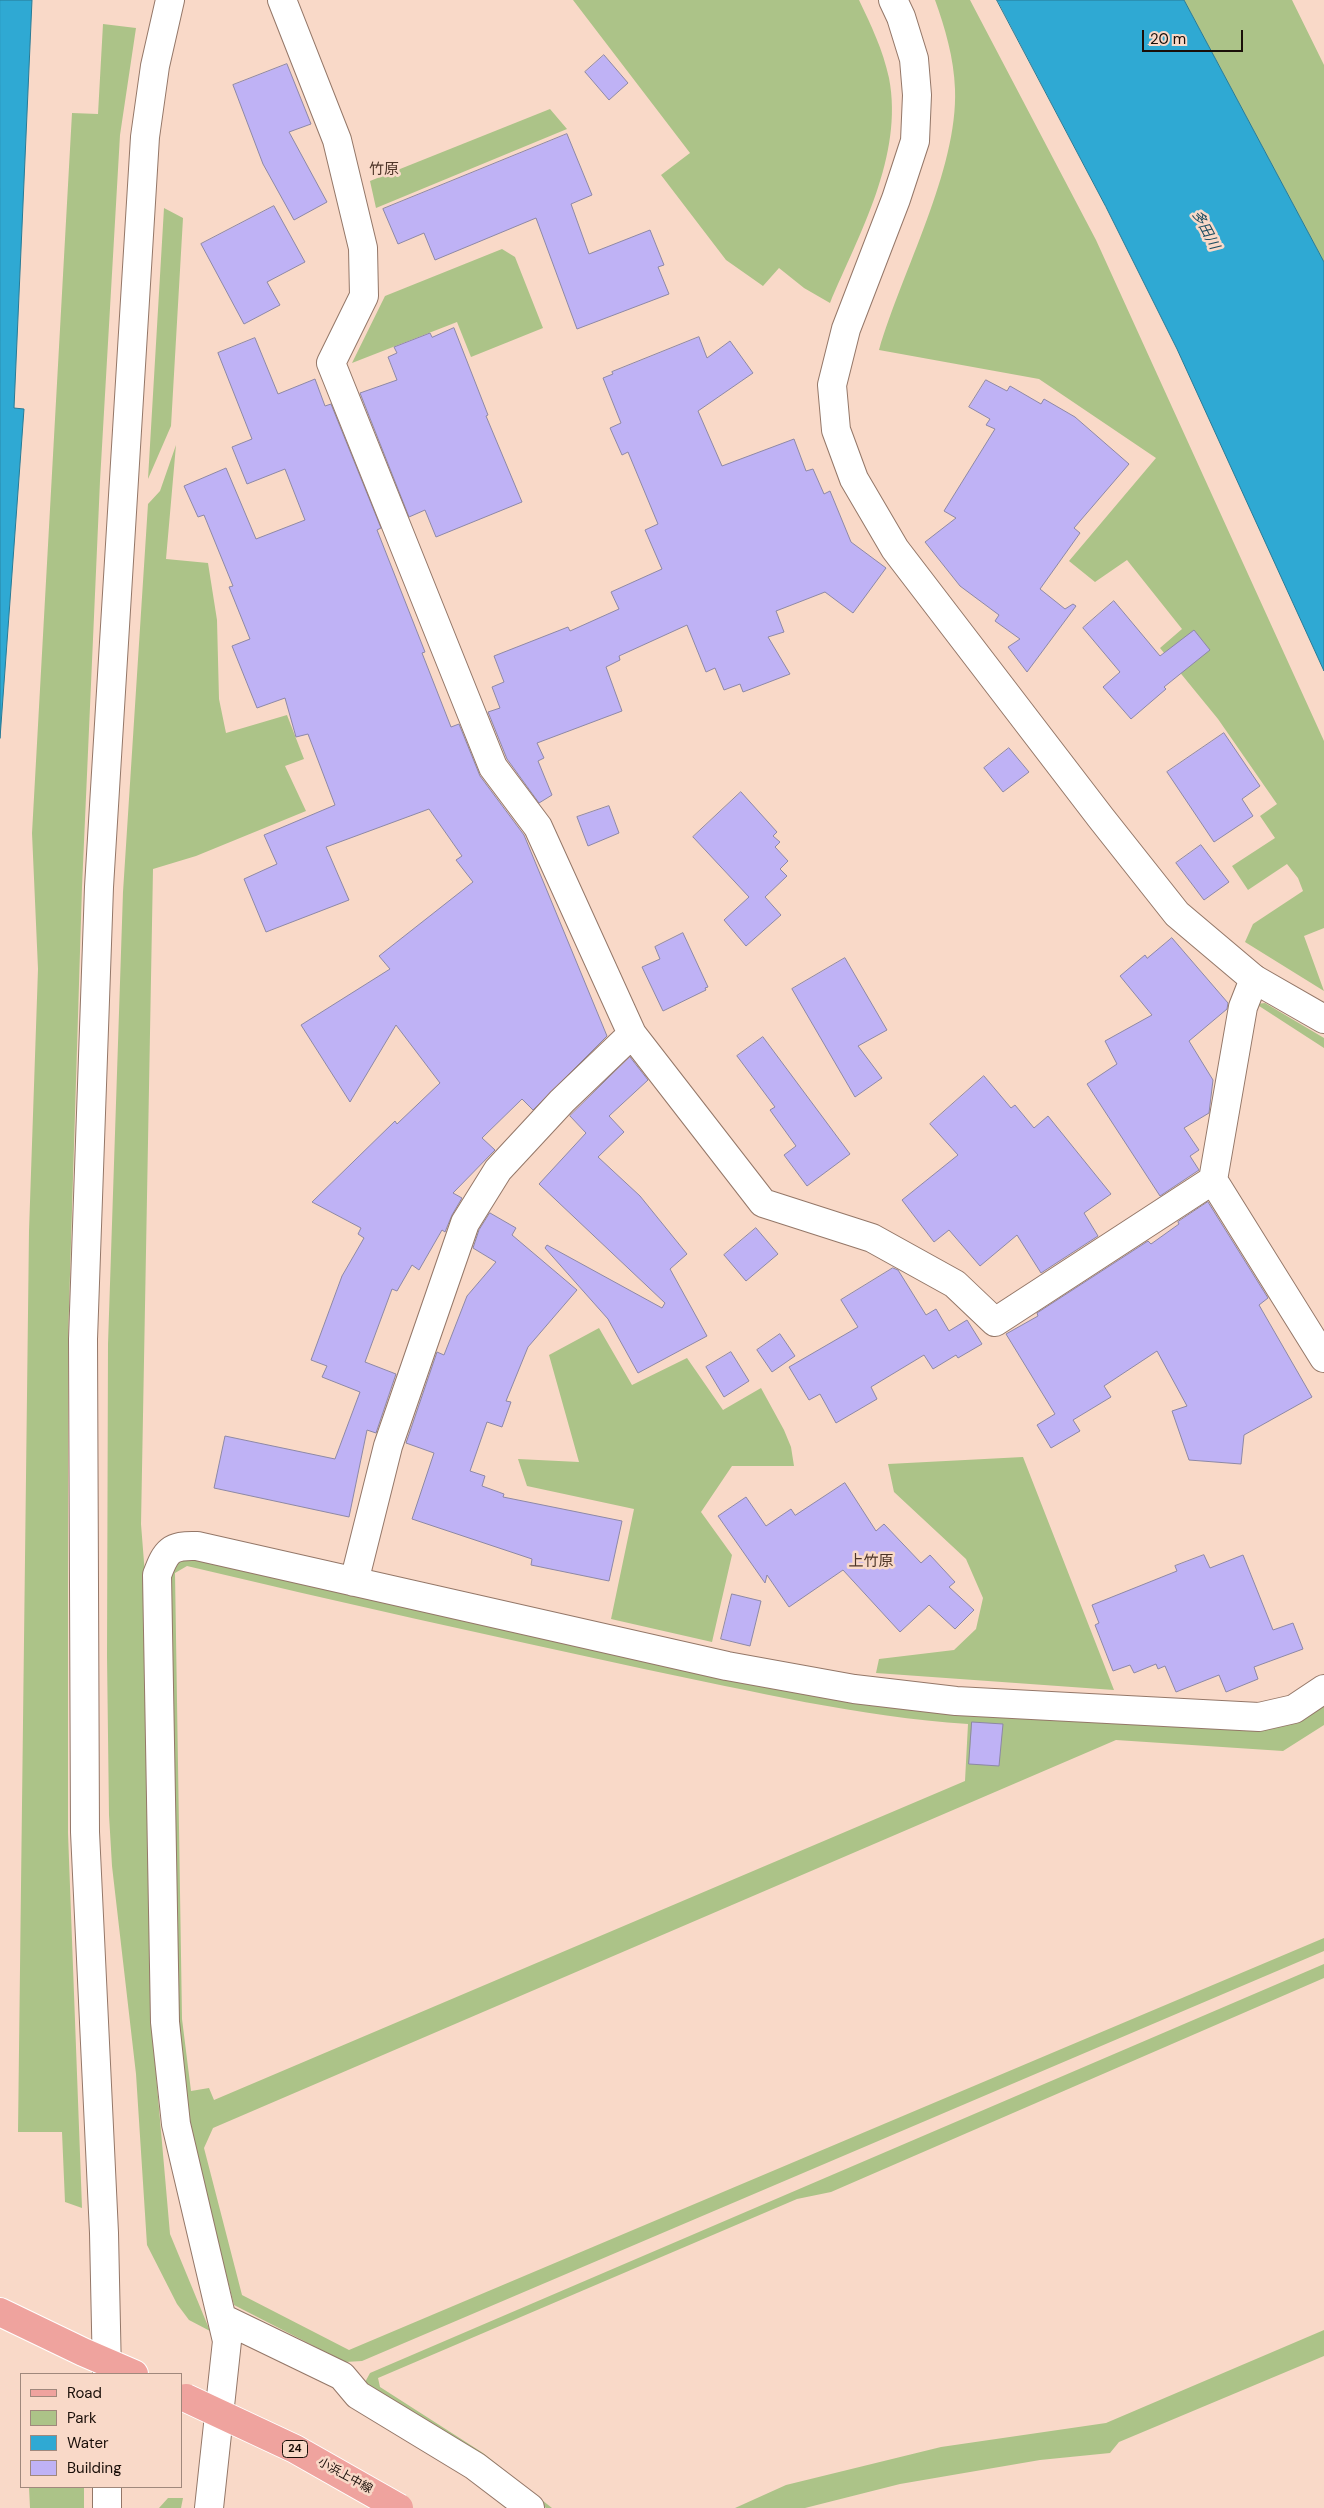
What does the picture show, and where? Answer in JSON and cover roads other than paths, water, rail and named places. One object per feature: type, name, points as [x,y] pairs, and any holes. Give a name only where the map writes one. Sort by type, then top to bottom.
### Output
[{"type":"main road","points":[[0,2312],[99,2363],[131,2373]]},
{"type":"main road","name":"小浜上中線","points":[[183,2397],[295,2449],[399,2508]]},
{"type":"street","points":[[99,2363],[104,2233],[85,1832],[83,1339],[99,887],[145,137],[155,66],[170,0]]},
{"type":"street","points":[[282,0],[337,140],[363,248],[364,296],[331,363],[493,767],[538,827],[632,1034],[763,1203],[872,1238],[955,1284],[995,1322],[1213,1180]]},
{"type":"street","points":[[893,0],[901,17],[914,59],[917,94],[915,141],[896,199],[846,329],[832,385],[836,430],[854,479],[896,549],[1101,818],[1178,914],[1254,978],[1324,1019]]},
{"type":"street","points":[[1254,978],[1244,1007],[1213,1180],[1324,1358]]},
{"type":"street","points":[[354,1582],[388,1446],[465,1223],[498,1170],[562,1101],[632,1034]]},
{"type":"street","points":[[209,2508],[227,2341],[176,2124],[165,2022],[157,1575],[163,1558],[170,1550],[179,1546],[196,1546],[728,1666],[854,1689],[956,1701],[1259,1716],[1294,1709],[1324,1689]]},
{"type":"street","points":[[222,2318],[342,2376],[358,2395],[475,2466],[530,2508]]},
{"type":"street","points":[[106,2508],[107,2488]]},
{"type":"water","points":[[0,0],[32,0],[14,408],[24,409],[0,738]]},
{"type":"water","name":"多田川","points":[[997,0],[1184,0],[1324,262],[1324,671],[1177,349],[1106,207]]},
{"type":"district","name":"竹原","points":[[384,170]]},
{"type":"district","name":"上竹原","points":[[871,1562]]}]
